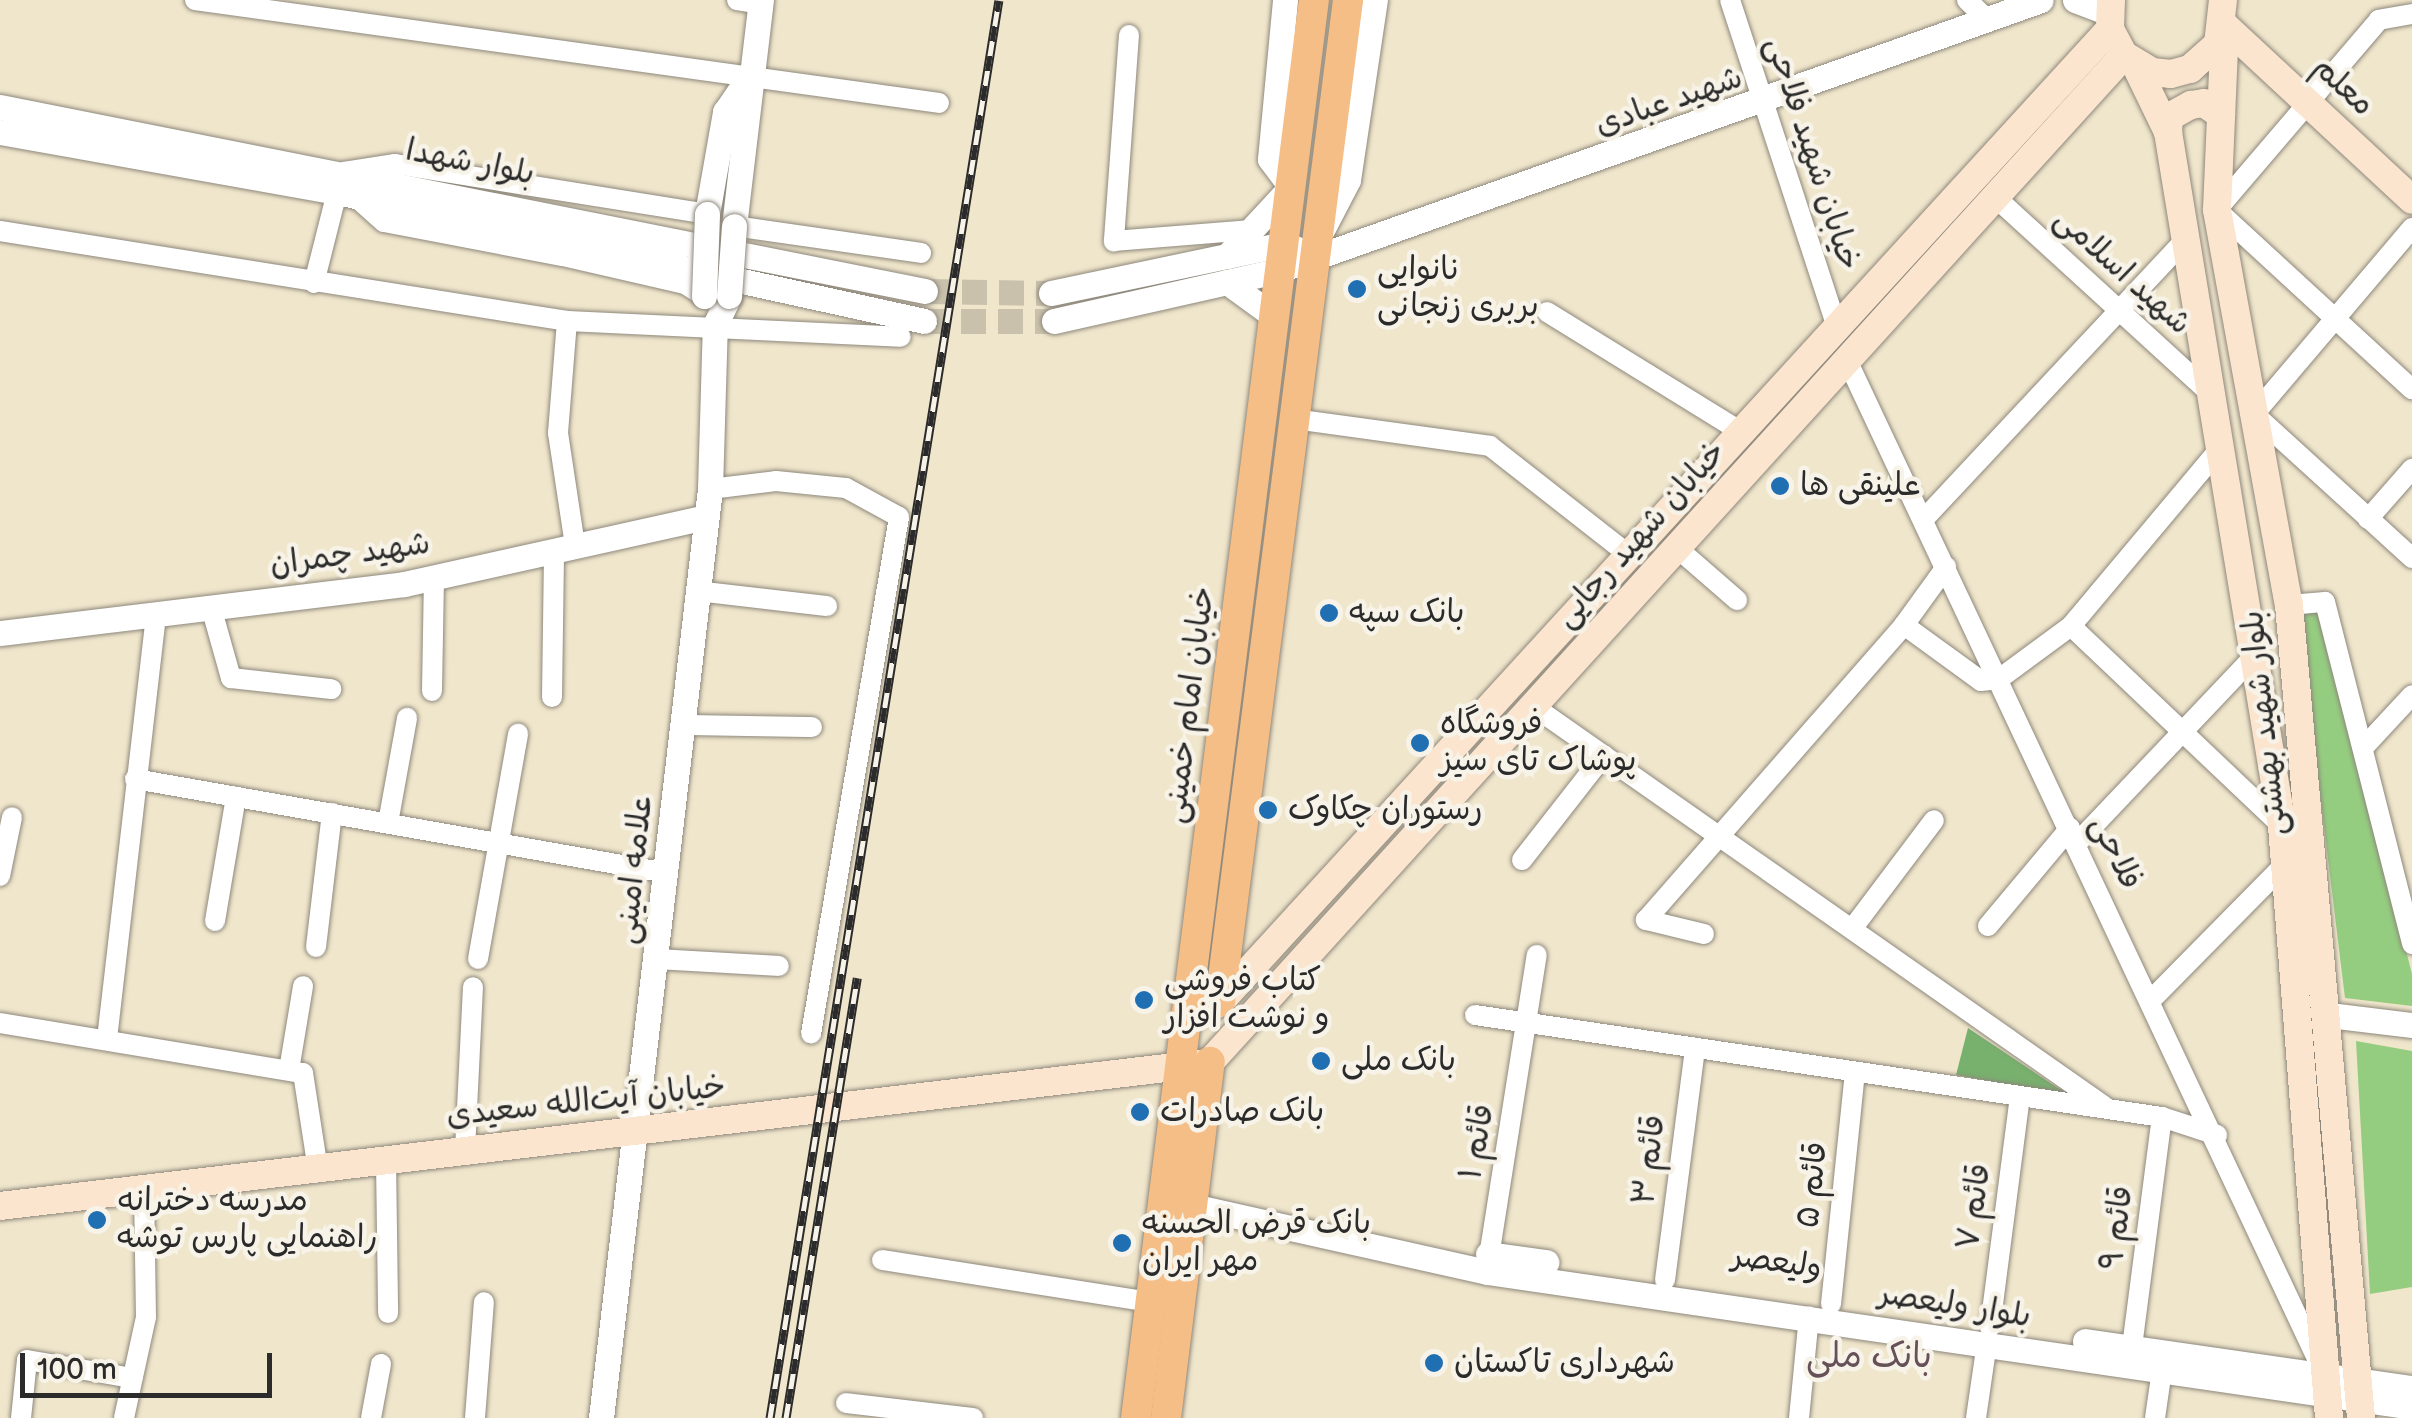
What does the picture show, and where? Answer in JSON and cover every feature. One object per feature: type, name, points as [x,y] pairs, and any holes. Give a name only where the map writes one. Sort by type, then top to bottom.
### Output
[{"type":"main road","name":"خیابان امام خمینی","points":[[1166,1418],[1192,1206],[1195,1064],[1186,1021],[1314,0]]},
{"type":"main road","name":"خیابان امام خمینی","points":[[1136,1418],[1151,1302],[1195,1064],[1220,1002],[1348,0]]},
{"type":"main road","name":"بلوار شهید بهشتی","points":[[2224,13],[2217,210],[2289,604],[2329,1015],[2359,1399]]},
{"type":"main road","points":[[2129,59],[2152,72],[2190,69],[2206,59],[2224,13]]},
{"type":"main road","name":"معلم","points":[[2224,13],[2309,102],[2412,200]]},
{"type":"main road","name":"بلوار شهید بهشتی","points":[[2110,14],[2168,132],[2257,653],[2286,863],[2326,1402]]},
{"type":"main road","name":"خیابان شهید رجایی","points":[[1220,1002],[1836,328],[2110,14]]},
{"type":"main road","name":"خیابان شهید رجایی","points":[[1195,1064],[1533,706],[1994,196],[2129,59]]},
{"type":"main road","points":[[2168,132],[2170,117],[2190,105],[2204,103],[2221,115]]},
{"type":"main road","points":[[1234,634],[1266,642]]},
{"type":"main road","points":[[1224,722],[1255,725]]},
{"type":"main road","points":[[1230,923],[1238,939],[1255,947],[1279,937]]},
{"type":"main road","points":[[1186,1021],[1220,1002]]},
{"type":"main road","name":"خیابان آیت‌الله سعیدی","points":[[0,1206],[1195,1064]]},
{"type":"street","points":[[195,0],[938,103]]},
{"type":"street","points":[[1051,293],[1227,269],[1252,230],[1291,187],[1270,159],[1285,0]]},
{"type":"street","points":[[1054,321],[1227,269],[1316,248],[1348,180],[1375,0]]},
{"type":"street","name":"خیابان شهید فلاحی","points":[[1730,0],[1836,328]]},
{"type":"street","points":[[1967,0],[1987,19]]},
{"type":"street","name":"شهید عبادی","points":[[1316,248],[1764,104],[2041,0]]},
{"type":"street","points":[[2075,0],[2110,14]]},
{"type":"street","points":[[716,296],[734,226],[750,77],[753,1]]},
{"type":"street","points":[[2412,14],[2379,20],[2217,210],[2412,390]]},
{"type":"street","points":[[1128,35],[1114,242],[1252,230]]},
{"type":"street","points":[[715,325],[716,296],[707,214],[725,112],[750,77]]},
{"type":"street","name":"بلوار شهدا","points":[[0,106],[924,322]]},
{"type":"street","name":"بلوار شهدا","points":[[0,132],[346,187],[925,290]]},
{"type":"street","points":[[314,283],[346,187],[395,164],[707,214]]},
{"type":"street","points":[[346,187],[384,222],[598,264],[685,284],[716,296]]},
{"type":"street","name":"شهید اسلامی","points":[[1994,196],[2210,393]]},
{"type":"street","points":[[734,226],[921,253]]},
{"type":"street","points":[[2412,228],[2254,414],[2412,558]]},
{"type":"street","points":[[0,231],[568,321],[715,325],[902,338]]},
{"type":"street","points":[[1923,520],[2121,313],[2184,241]]},
{"type":"street","points":[[1227,269],[1274,316]]},
{"type":"street","points":[[1547,312],[1742,432]]},
{"type":"street","points":[[552,697],[565,548],[558,433],[568,321]]},
{"type":"street","name":"علامه امینی","points":[[601,1418],[639,1132],[710,489],[715,325]]},
{"type":"street","name":"فلاحی","points":[[1846,358],[2217,1136],[2326,1402]]},
{"type":"street","points":[[1294,419],[1490,446],[1629,555]]},
{"type":"street","points":[[1904,625],[1981,681],[1999,679],[2071,626],[2221,447]]},
{"type":"street","points":[[2368,519],[2412,469]]},
{"type":"street","points":[[710,489],[776,481],[846,488],[899,517],[811,1034]]},
{"type":"street","name":"شهید چمران","points":[[0,632],[434,577],[706,517]]},
{"type":"street","points":[[1676,548],[1738,600]]},
{"type":"street","points":[[1704,934],[1646,920],[1904,625],[1946,568]]},
{"type":"street","points":[[432,691],[434,577]]},
{"type":"street","points":[[698,592],[827,606]]},
{"type":"street","points":[[2289,604],[2325,602],[2412,944]]},
{"type":"street","points":[[211,607],[232,678],[331,689]]},
{"type":"street","points":[[107,1039],[156,614]]},
{"type":"street","points":[[2071,626],[2282,826]]},
{"type":"street","points":[[1988,926],[2257,653]]},
{"type":"street","points":[[2362,748],[2412,695]]},
{"type":"street","points":[[1533,706],[2108,1109]]},
{"type":"street","points":[[388,823],[407,718]]},
{"type":"street","points":[[683,725],[812,727]]},
{"type":"street","points":[[478,958],[518,734]]},
{"type":"street","points":[[1522,860],[1604,755]]},
{"type":"street","points":[[135,779],[667,873]]},
{"type":"street","points":[[215,921],[236,797]]},
{"type":"street","points":[[316,948],[332,813]]},
{"type":"street","points":[[0,876],[12,817]]},
{"type":"street","points":[[1852,929],[1934,820]]},
{"type":"street","points":[[2152,999],[2286,863]]},
{"type":"street","name":"قائم ۱","points":[[1488,1263],[1537,955]]},
{"type":"street","points":[[658,959],[778,966]]},
{"type":"street","points":[[289,1070],[303,986]]},
{"type":"street","points":[[465,1150],[473,987]]},
{"type":"street","points":[[1475,1015],[2162,1117],[2217,1136]]},
{"type":"street","points":[[2329,1015],[2412,1025]]},
{"type":"street","points":[[0,1023],[303,1073],[318,1170]]},
{"type":"street","name":"قائم ۳","points":[[1665,1280],[1695,1048]]},
{"type":"street","name":"قائم ۵","points":[[1799,1418],[1820,1310],[1855,1072]]},
{"type":"street","name":"قائم ۷","points":[[1976,1418],[2020,1096]]},
{"type":"street","name":"قائم ۹","points":[[2132,1348],[2162,1117]]},
{"type":"street","points":[[386,1161],[388,1313]]},
{"type":"street","points":[[124,1418],[146,1317],[144,1187]]},
{"type":"street","name":"ولیعصر","points":[[1192,1206],[1488,1263],[1665,1280],[1820,1310]]},
{"type":"street","points":[[882,1260],[1151,1302]]},
{"type":"street","name":"بلوار ولیعصر","points":[[1488,1263],[1988,1335],[2326,1402],[2359,1399],[2412,1408]]},
{"type":"street","points":[[475,1418],[484,1302]]},
{"type":"street","points":[[1988,1335],[2132,1348],[2326,1402]]},
{"type":"street","points":[[21,1418],[27,1360],[132,1378]]},
{"type":"street","points":[[371,1418],[382,1364]]},
{"type":"street","points":[[2155,1418],[2162,1370]]},
{"type":"street","points":[[2359,1399],[2412,1388]]},
{"type":"street","points":[[846,1402],[972,1418]]},
{"type":"green space","points":[[2320,612],[2412,974],[2412,1006],[2345,998],[2298,614]]},
{"type":"green space","points":[[1968,1028],[2070,1096],[1956,1075]]},
{"type":"green space","points":[[2356,1041],[2412,1051],[2412,1287],[2370,1294]]},
{"type":"tunnel","points":[[925,291],[1051,293]]},
{"type":"tunnel","points":[[924,321],[1054,321]]},
{"type":"railway","points":[[770,1418],[999,0]]},
{"type":"railway","points":[[786,1418],[857,978]]},
{"type":"place","name":"نانوایی بربری زنجانی","points":[[1357,289]]},
{"type":"place","name":"علینقی ها","points":[[1780,486]]},
{"type":"place","name":"بانک سپه","points":[[1329,613]]},
{"type":"place","name":"فروشگاه پوشاک تای سیز","points":[[1420,743]]},
{"type":"place","name":"رستوران چکاوک","points":[[1268,810]]},
{"type":"place","name":"کتاب فروشی و نوشت افزار","points":[[1144,1000]]},
{"type":"place","name":"بانک ملی","points":[[1321,1061]]},
{"type":"place","name":"بانک صادرات","points":[[1140,1112]]},
{"type":"place","name":"مدرسه دخترانه راهنمایی پارس توشه","points":[[97,1220]]},
{"type":"place","name":"بانک قرض الحسنه مهر ایران","points":[[1122,1243]]},
{"type":"place","name":"شهرداری تاکستان","points":[[1434,1363]]},
{"type":"district","name":"بانک ملی","points":[[1869,1357]]}]
